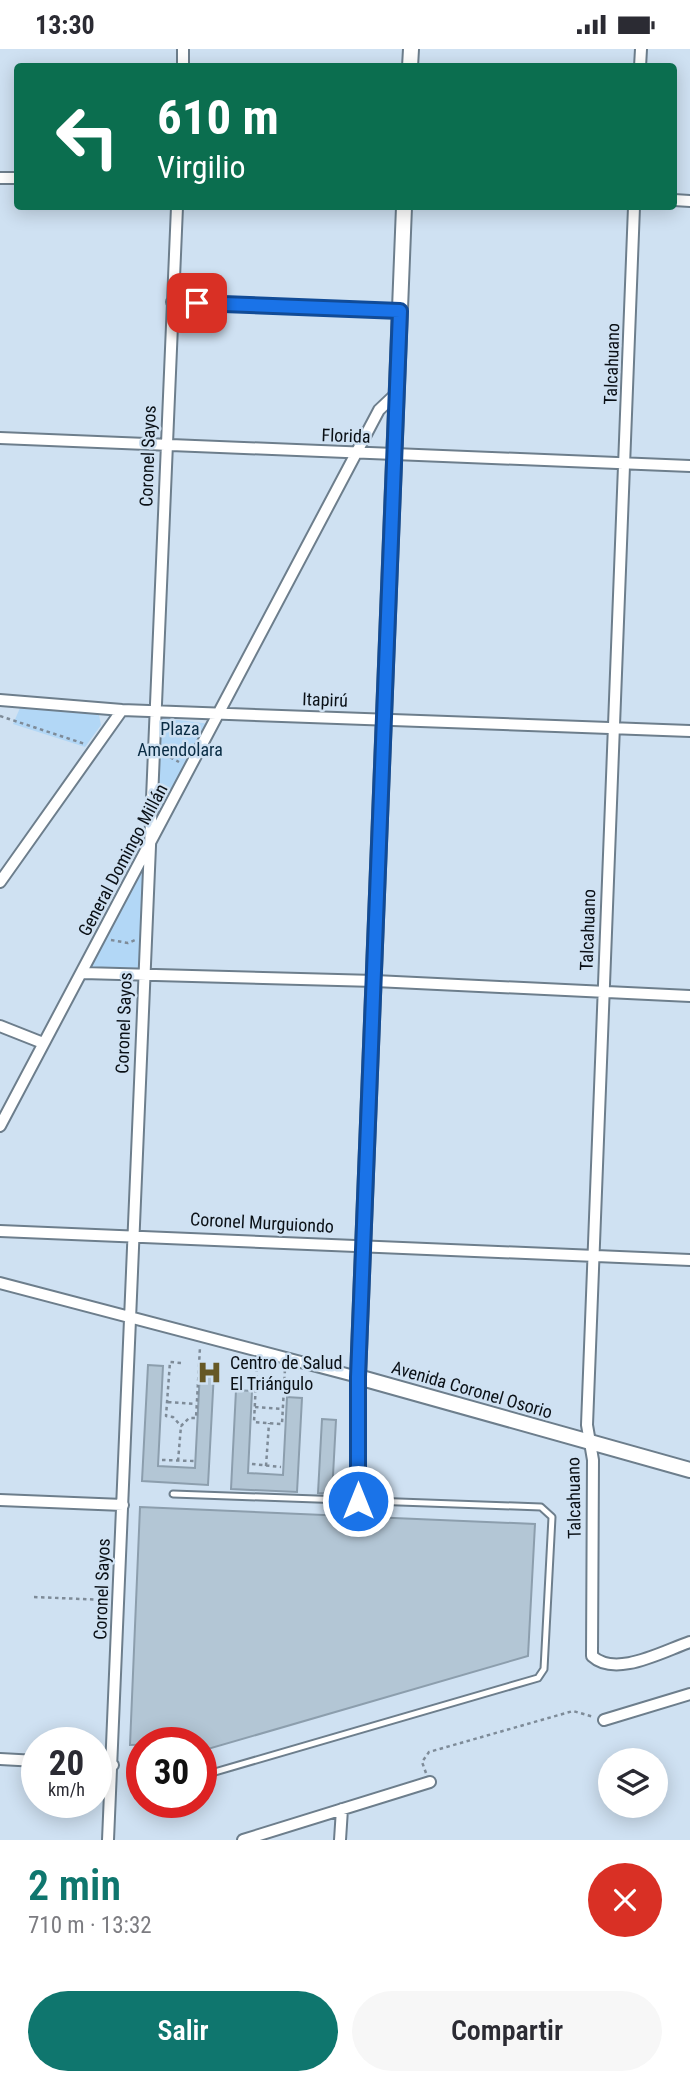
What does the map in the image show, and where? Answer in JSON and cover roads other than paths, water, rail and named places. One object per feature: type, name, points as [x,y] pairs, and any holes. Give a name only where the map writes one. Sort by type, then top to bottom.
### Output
[{"type":"street","name":"Coronel Sayos","points":[[108,1840],[132,1319],[144,935],[155,750],[177,210]]},
{"type":"street","points":[[358,1501],[358,1377],[404,210]]},
{"type":"street","name":"Talcahuano","points":[[634,210],[587,1425],[591,1443],[592,1655],[602,1664],[619,1665],[690,1642]]},
{"type":"street","points":[[172,302],[400,311]]},
{"type":"street","name":"General Domingo Millán","points":[[0,1126],[221,713],[379,410],[398,391]]},
{"type":"street","name":"Florida","points":[[0,438],[690,466]]},
{"type":"street","name":"Itapirú","points":[[0,700],[122,710],[690,731]]},
{"type":"street","points":[[0,882],[122,710]]},
{"type":"street","points":[[83,973],[375,981],[690,996]]},
{"type":"street","points":[[0,1026],[43,1043]]},
{"type":"street","name":"Coronel Murguiondo","points":[[0,1231],[690,1260]]},
{"type":"street","name":"Avenida Coronel Osorio","points":[[0,1283],[358,1377],[690,1470]]},
{"type":"street","points":[[0,1500],[124,1505]]},
{"type":"street","points":[[604,1720],[690,1694]]},
{"type":"street","points":[[0,1759],[21,1760]]},
{"type":"street","points":[[243,1840],[430,1782]]},
{"type":"street","points":[[340,1840],[342,1809]]},
{"type":"lane","points":[[173,1494],[541,1507],[551,1513],[543,1673],[538,1678],[217,1771]]},
{"type":"place","name":"Centro de Salud El Triángulo","points":[[210,1373]]},
{"type":"park label","name":"Plaza Amendolara","points":[[180,740]]}]
